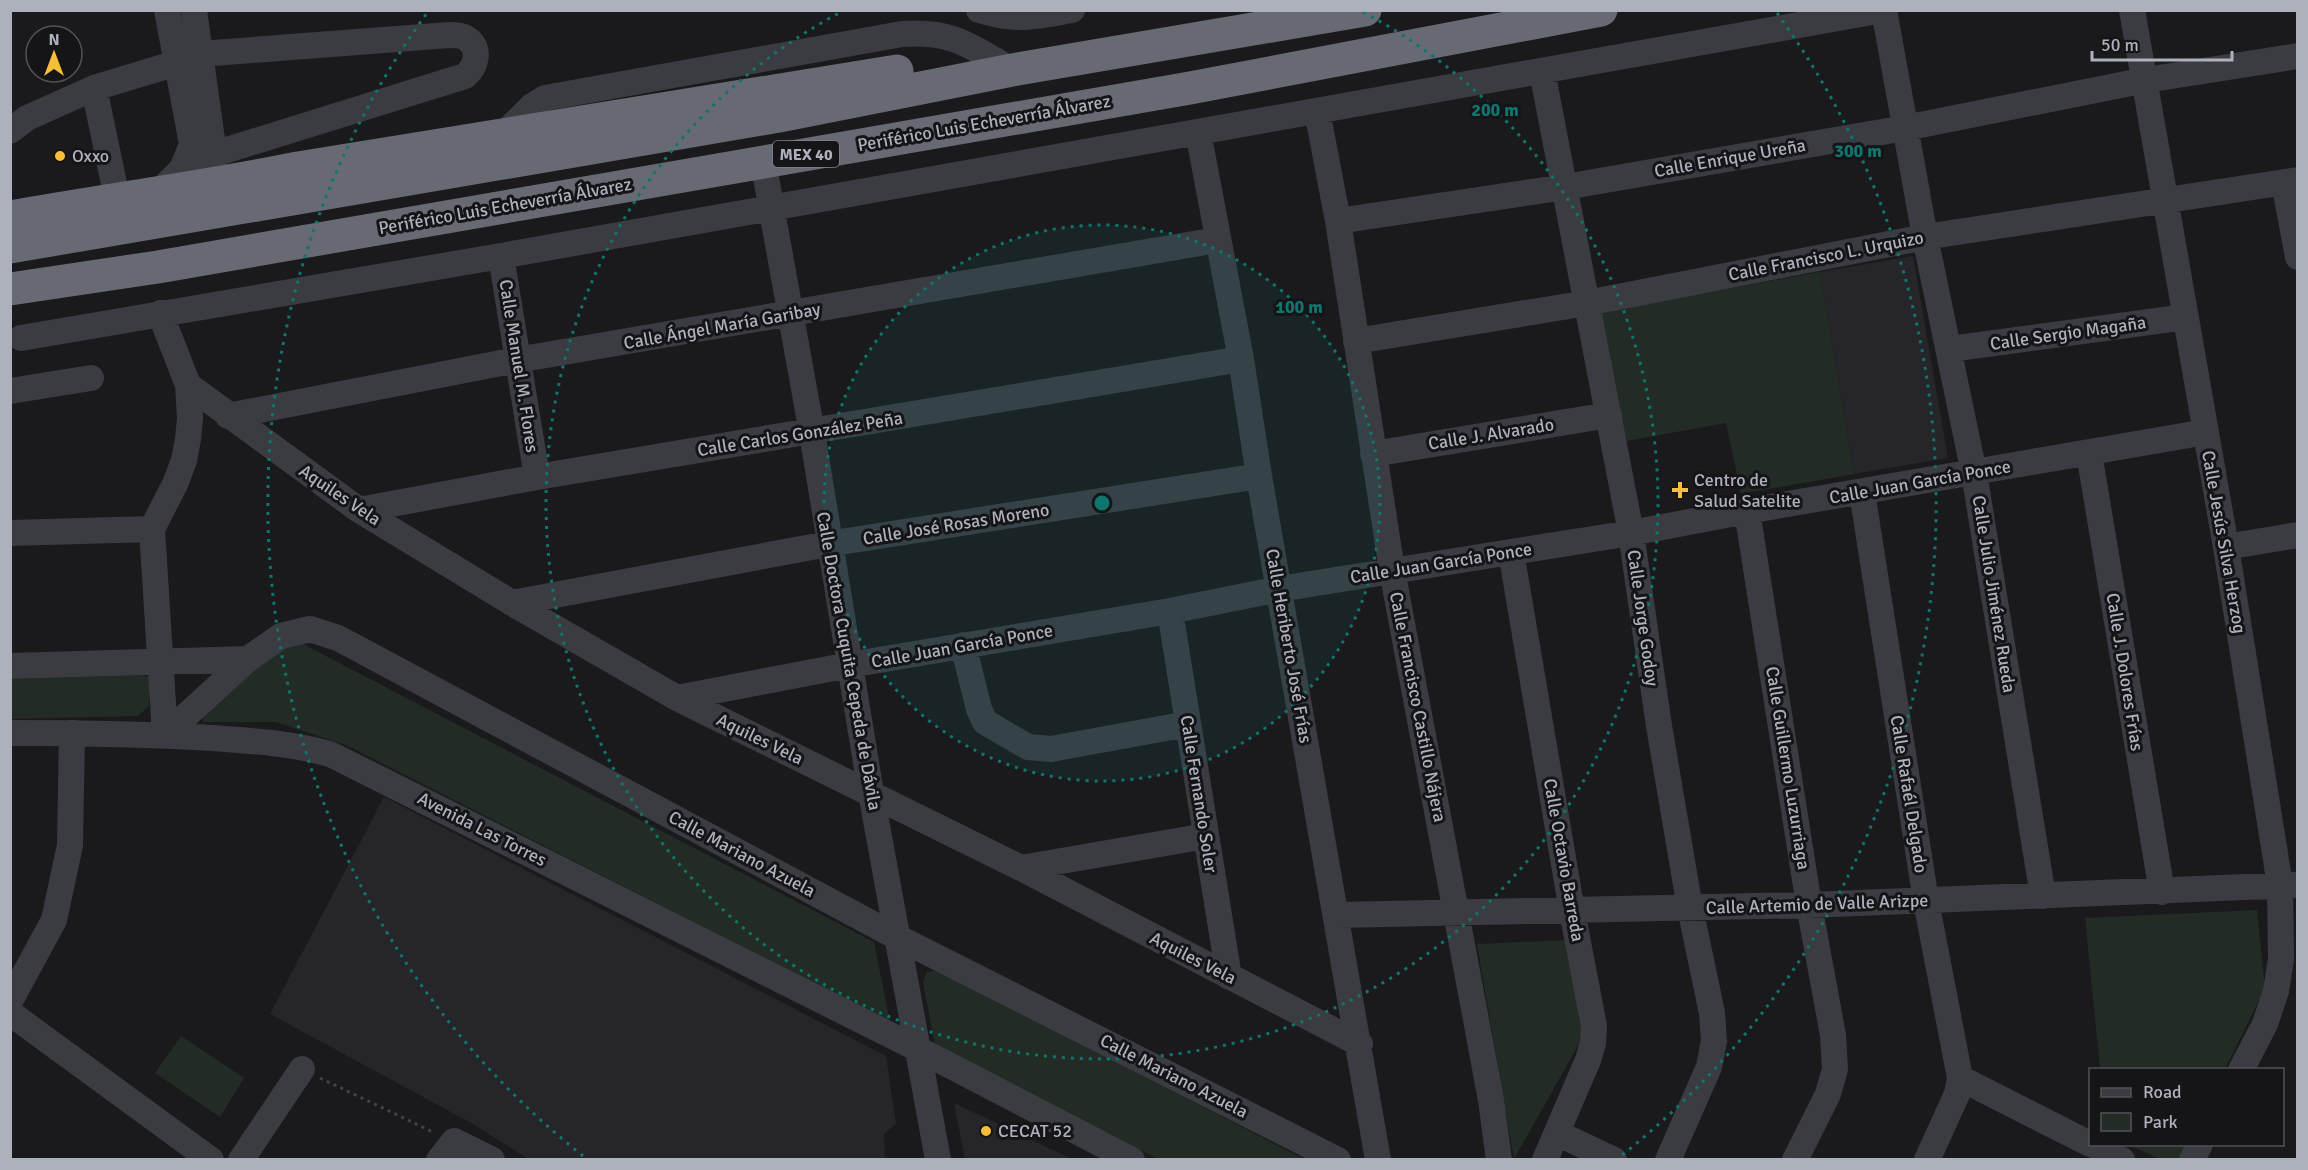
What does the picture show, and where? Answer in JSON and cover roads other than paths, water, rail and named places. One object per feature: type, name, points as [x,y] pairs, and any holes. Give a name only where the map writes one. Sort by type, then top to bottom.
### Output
[{"type":"highway","name":"MEX 40","points":[[10,247],[779,116],[1012,70],[1330,14],[1365,10]]},
{"type":"highway","name":"Periférico Luis Echeverría Álvarez","points":[[10,289],[286,244],[1179,90],[1601,10]]},
{"type":"highway","points":[[10,217],[159,192],[207,161],[298,168],[962,61],[1012,70]]},
{"type":"highway","points":[[207,161],[240,212],[286,244]]},
{"type":"highway","points":[[117,198],[131,213],[138,231],[139,252],[145,268],[183,244],[192,232],[207,161]]},
{"type":"highway","points":[[298,168],[289,194],[290,207],[295,220],[304,231],[320,238]]},
{"type":"street","points":[[167,10],[189,59],[207,161]]},
{"type":"street","points":[[189,59],[194,10]]},
{"type":"street","points":[[979,10],[998,16],[1023,18],[1072,10]]},
{"type":"street","points":[[21,338],[1883,10]]},
{"type":"street","name":"Calle Julio Jiménez Rueda","points":[[1883,10],[1925,237],[1974,473],[2043,896]]},
{"type":"street","name":"Calle Jesús Silva Herzog","points":[[2132,10],[2167,199],[2226,547],[2289,885],[2276,991],[2265,1024],[2242,1068]]},
{"type":"street","points":[[10,131],[27,118],[94,88],[189,59],[449,35],[464,37],[474,45],[477,57],[474,69],[465,76],[182,169],[159,192]]},
{"type":"street","name":"Calle Enrique Ureña","points":[[1338,221],[1565,187],[1905,128],[2146,80],[2298,56]]},
{"type":"street","name":"Calle Jorge Godoy","points":[[1542,71],[1609,415],[1690,908],[1712,1013],[1714,1041],[1709,1067],[1668,1160]]},
{"type":"street","points":[[94,88],[117,198]]},
{"type":"street","name":"Calle Francisco Castillo Nájera","points":[[1317,111],[1338,221],[1392,570],[1491,1100],[1499,1160]]},
{"type":"street","name":"Calle Heriberto José Frías","points":[[1198,132],[1241,359],[1259,476],[1360,1044],[1378,1160]]},
{"type":"street","name":"Calle Doctora Cuquita Cepeda de Dávila","points":[[763,161],[812,433],[828,543],[871,793],[920,1050],[938,1160]]},
{"type":"street","points":[[2291,181],[2298,257]]},
{"type":"street","name":"Calle Francisco L. Urquizo","points":[[1356,341],[1587,303],[1925,237],[2291,181]]},
{"type":"street","name":"Calle Ángel María Garibay","points":[[228,416],[517,360],[1217,240]]},
{"type":"street","name":"Calle Manuel M. Flores","points":[[501,255],[537,477]]},
{"type":"street","points":[[160,313],[188,385],[189,429],[184,460],[176,482],[152,529],[165,735]]},
{"type":"street","name":"Calle Sergio Magaña","points":[[1950,350],[2186,317]]},
{"type":"street","name":"Calle Carlos González Peña","points":[[359,510],[537,477],[812,433],[1241,359]]},
{"type":"street","points":[[10,391],[91,378]]},
{"type":"street","name":"Aquiles Vela","points":[[188,385],[359,510],[512,603],[677,698],[1021,868],[1360,1044]]},
{"type":"street","name":"Calle J. Alvarado","points":[[1373,454],[1609,415]]},
{"type":"street","name":"Calle Juan García Ponce","points":[[677,698],[849,664],[1170,611],[1279,589],[1630,533],[2206,432]]},
{"type":"street","name":"Calle J. Dolores Frías","points":[[2089,453],[2162,892]]},
{"type":"street","name":"Calle José Rosas Moreno","points":[[512,603],[828,543],[1259,476]]},
{"type":"street","name":"Calle Rafaél Delgado","points":[[1862,492],[1926,901],[1960,1078],[1957,1094],[1927,1160]]},
{"type":"street","name":"Calle Guillermo Luzurriaga","points":[[1747,511],[1809,905],[1833,1035],[1835,1069],[1828,1094],[1795,1160]]},
{"type":"street","points":[[10,533],[152,529]]},
{"type":"street","points":[[2226,547],[2298,535]]},
{"type":"street","name":"Calle Octavio Barreda","points":[[1510,552],[1594,1026],[1593,1043],[1588,1060],[1545,1160]]},
{"type":"street","name":"Calle Fernando Soler","points":[[1170,611],[1230,977]]},
{"type":"street","name":"Calle Mariano Azuela","points":[[165,735],[248,659],[281,636],[310,629],[338,638],[897,937],[1338,1160]]},
{"type":"street","points":[[963,645],[981,717],[992,728],[1028,747],[1051,749],[1188,724]]},
{"type":"street","points":[[10,666],[248,659]]},
{"type":"street","name":"Avenida Las Torres","points":[[10,733],[165,735],[273,742],[306,747],[330,754],[920,1050],[1132,1160]]},
{"type":"street","points":[[10,1001],[54,920],[70,845],[72,733]]},
{"type":"street","points":[[1021,868],[1206,836]]},
{"type":"street","name":"Calle Artemio de Valle Arizpe","points":[[1337,915],[1809,905],[2289,885]]},
{"type":"street","points":[[10,1013],[211,1160]]},
{"type":"street","points":[[241,1160],[302,1069]]},
{"type":"street","points":[[1960,1078],[2089,1143]]},
{"type":"street","points":[[1557,1133],[1614,1160]]},
{"type":"street","points":[[2095,1146],[2122,1160]]},
{"type":"street","points":[[2192,1160],[2199,1146]]},
{"type":"street","points":[[446,1150],[492,1160]]},
{"type":"place","name":"Oxxo","points":[[60,156]]},
{"type":"place","name":"Centro de Salud Satelite","points":[[1680,490]]},
{"type":"place","name":"CECAT 52","points":[[986,1131]]}]
